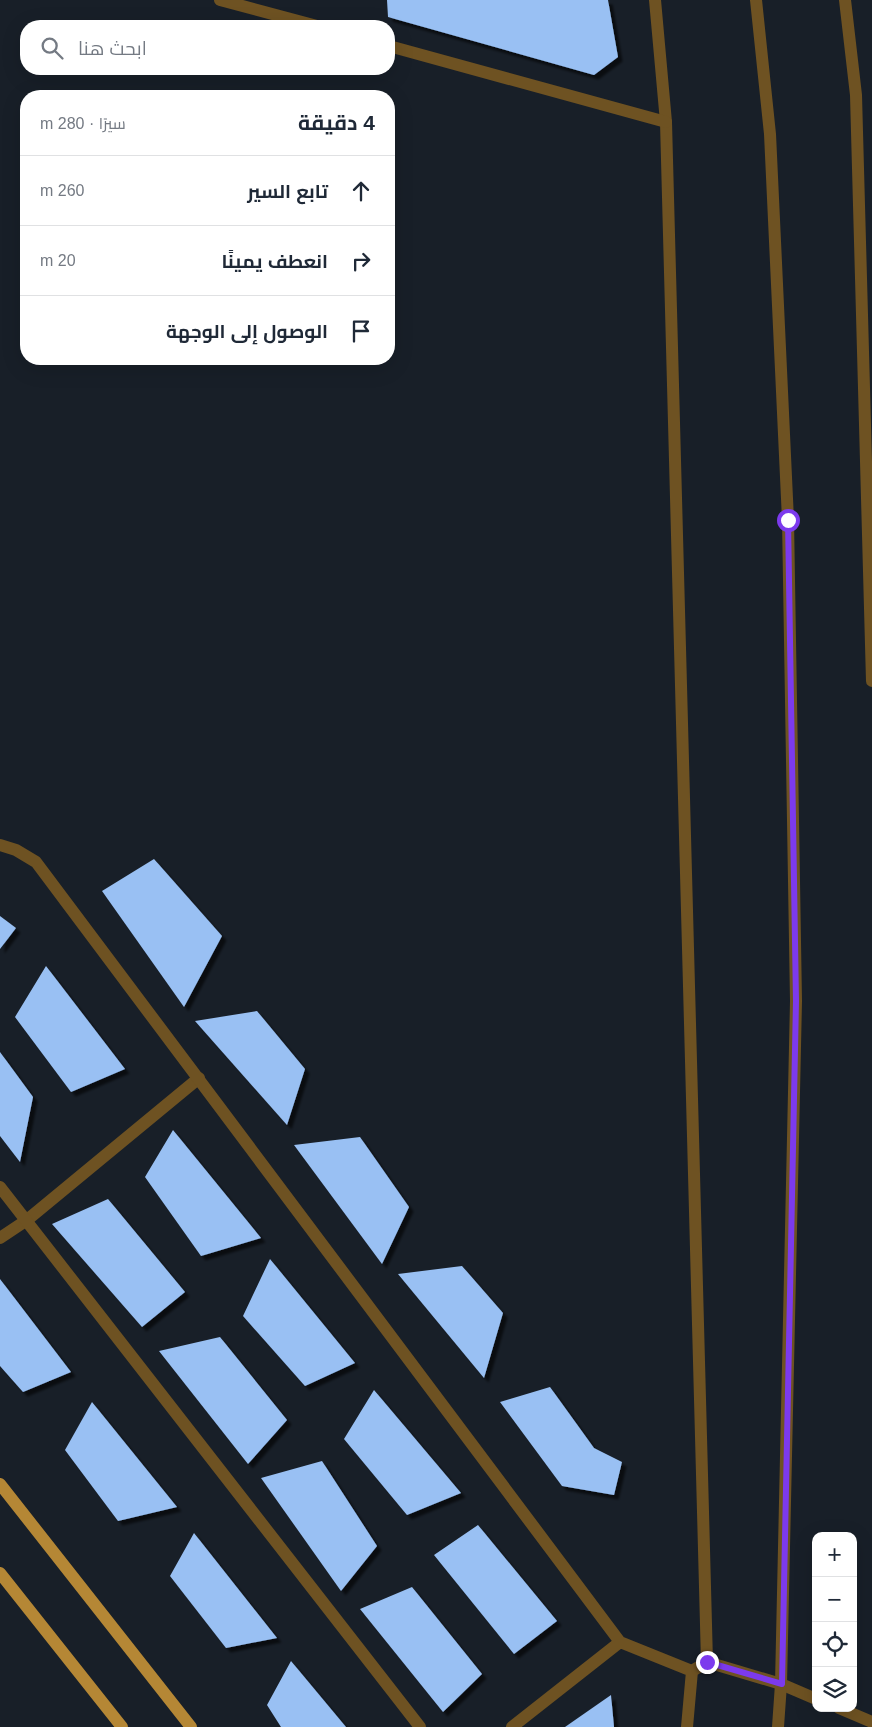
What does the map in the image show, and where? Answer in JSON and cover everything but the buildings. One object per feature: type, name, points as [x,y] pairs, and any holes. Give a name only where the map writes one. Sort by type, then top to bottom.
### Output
[{"type":"main road","points":[[0,1484],[191,1727]]},
{"type":"main road","points":[[0,1573],[122,1727]]},
{"type":"street","points":[[220,0],[296,20]]},
{"type":"street","points":[[249,7],[260,0]]},
{"type":"street","points":[[655,0],[666,122],[707,1662]]},
{"type":"street","points":[[756,0],[770,134],[788,520],[796,1001],[782,1684],[778,1727]]},
{"type":"street","points":[[845,0],[856,95],[872,681]]},
{"type":"street","points":[[395,48],[666,122]]},
{"type":"street","points":[[0,845],[16,850],[36,862],[620,1642],[692,1671]]},
{"type":"street","points":[[0,1238],[27,1220],[199,1078]]},
{"type":"street","points":[[0,1187],[420,1727]]},
{"type":"street","points":[[512,1727],[620,1642]]},
{"type":"street","points":[[692,1671],[707,1662],[782,1684],[812,1696]]},
{"type":"street","points":[[687,1727],[692,1671]]},
{"type":"street","points":[[848,1712],[872,1722]]},
{"type":"route","points":[[707,1662],[782,1684],[796,1001],[788,520]]}]
